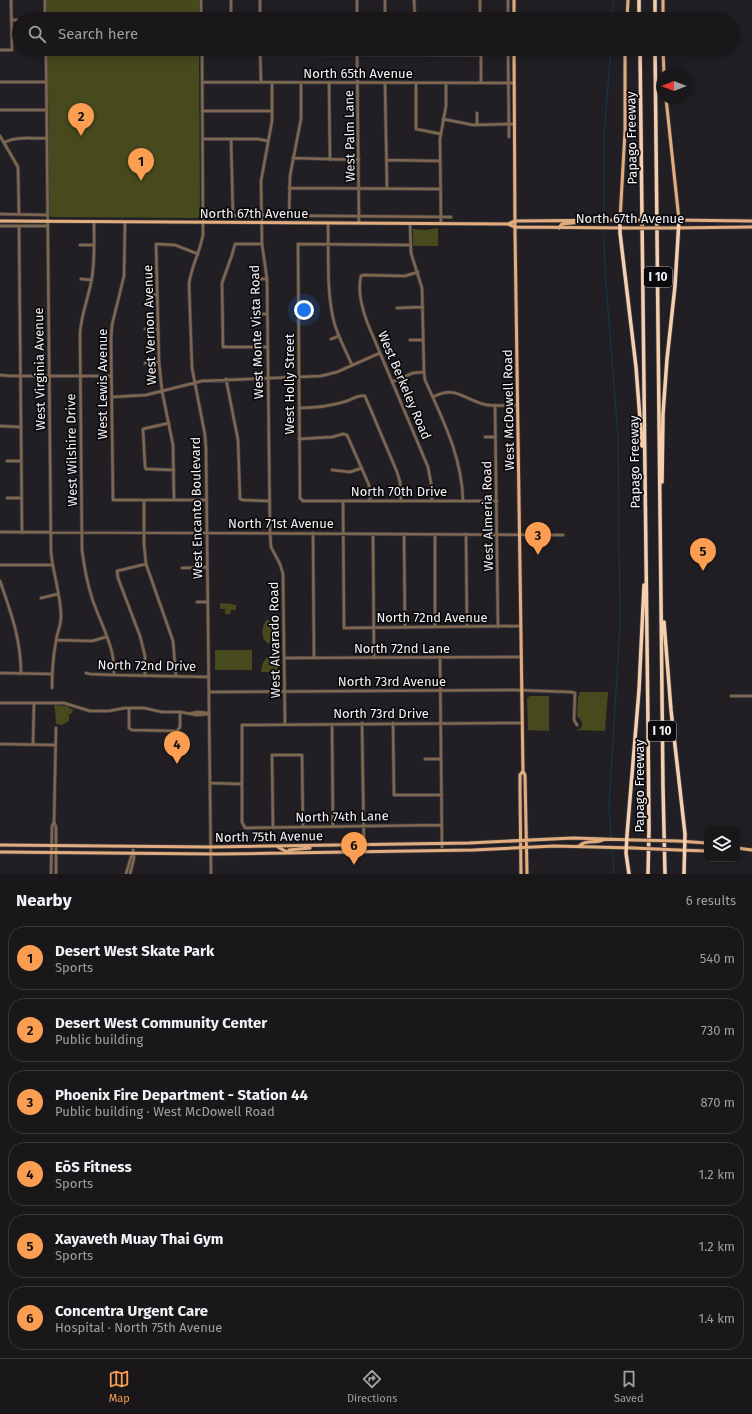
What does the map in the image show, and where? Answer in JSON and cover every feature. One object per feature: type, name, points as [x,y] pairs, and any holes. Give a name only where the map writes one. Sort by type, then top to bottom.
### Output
[{"type":"highway","points":[[639,0],[639,12]]},
{"type":"highway","points":[[655,0],[655,12]]},
{"type":"highway","name":"Papago Freeway","points":[[640,56],[649,829],[648,874]]},
{"type":"highway","name":"Papago Freeway","points":[[655,56],[665,874]]},
{"type":"highway","points":[[620,217],[636,367],[644,469]]},
{"type":"highway","points":[[660,505],[663,467],[663,414],[666,366],[679,220]]},
{"type":"highway","points":[[628,874],[627,840],[639,690],[646,554]]},
{"type":"highway","points":[[661,588],[667,673],[685,842],[684,874]]},
{"type":"main road","points":[[514,0],[514,12]]},
{"type":"main road","points":[[627,12],[628,0]]},
{"type":"main road","points":[[663,0],[663,12]]},
{"type":"main road","name":"West McDowell Road","points":[[514,56],[521,723],[523,771],[525,775],[527,874]]},
{"type":"main road","points":[[620,217],[626,131],[625,56]]},
{"type":"main road","points":[[663,56],[664,68]]},
{"type":"main road","points":[[667,104],[679,220]]},
{"type":"main road","name":"North 67th Avenue","points":[[508,224],[515,221],[609,219],[620,217],[627,220],[752,220]]},
{"type":"main road","points":[[559,228],[562,224],[582,222],[593,219]]},
{"type":"main road","name":"North 67th Avenue","points":[[0,221],[441,223],[508,224],[515,227],[559,228],[752,227]]},
{"type":"main road","name":"West McDowell Road","points":[[521,874],[520,775],[523,771]]},
{"type":"main road","name":"North 75th Avenue","points":[[0,845],[364,847],[442,846],[520,840],[573,838],[704,843]]},
{"type":"main road","points":[[579,846],[586,842],[600,842],[606,839]]},
{"type":"main road","points":[[275,846],[282,848],[289,853],[289,850],[294,849],[325,846]]},
{"type":"main road","name":"North 75th Avenue","points":[[0,852],[133,852],[211,854],[473,850],[520,847],[579,846],[704,851]]},
{"type":"main road","points":[[740,848],[752,850]]},
{"type":"street","points":[[0,50],[12,50],[11,0]]},
{"type":"street","points":[[45,0],[45,12]]},
{"type":"street","points":[[201,0],[201,12]]},
{"type":"street","points":[[230,0],[231,12]]},
{"type":"street","points":[[260,0],[260,12]]},
{"type":"street","points":[[357,0],[357,12]]},
{"type":"street","points":[[385,0],[385,12]]},
{"type":"street","points":[[414,0],[414,12]]},
{"type":"street","points":[[480,0],[480,12]]},
{"type":"street","points":[[508,0],[508,12]]},
{"type":"street","name":"West Virginia Avenue","points":[[46,56],[51,532],[52,565],[61,619],[56,640],[52,688]]},
{"type":"street","name":"West Encanto Boulevard","points":[[202,56],[203,235],[191,273],[190,284],[191,361],[205,435],[211,874]]},
{"type":"street","points":[[260,56],[260,82]]},
{"type":"street","name":"West Palm Lane","points":[[357,56],[359,223]]},
{"type":"street","points":[[481,56],[481,83]]},
{"type":"street","points":[[508,56],[509,137]]},
{"type":"street","points":[[0,82],[46,82]]},
{"type":"street","name":"North 65th Avenue","points":[[202,82],[514,83]]},
{"type":"street","name":"West Monte Vista Road","points":[[270,533],[267,279],[262,244],[261,176],[272,121],[272,83]]},
{"type":"street","points":[[289,216],[290,176],[301,119],[301,83]]},
{"type":"street","points":[[329,83],[330,160]]},
{"type":"street","points":[[385,83],[387,189]]},
{"type":"street","points":[[416,83],[416,128],[441,134]]},
{"type":"street","points":[[441,223],[440,161],[441,134],[446,106],[446,83]]},
{"type":"street","points":[[0,110],[46,110]]},
{"type":"street","points":[[202,111],[272,111]]},
{"type":"street","points":[[477,113],[477,124]]},
{"type":"street","points":[[443,119],[468,124],[515,124]]},
{"type":"street","points":[[0,136],[18,167],[19,214]]},
{"type":"street","points":[[4,142],[17,139],[46,138]]},
{"type":"street","points":[[203,139],[258,139],[268,141]]},
{"type":"street","points":[[231,139],[232,216]]},
{"type":"street","points":[[294,158],[359,160]]},
{"type":"street","points":[[387,160],[440,161]]},
{"type":"street","points":[[289,188],[440,189]]},
{"type":"street","points":[[0,214],[47,215]]},
{"type":"street","name":"North 67th Avenue","points":[[210,215],[451,216]]},
{"type":"street","name":"West Wilshire Drive","points":[[94,222],[94,266],[81,324],[80,376],[82,533],[86,579],[114,661],[114,675]]},
{"type":"street","name":"West Lewis Avenue","points":[[125,222],[124,276],[111,333],[113,500],[144,500]]},
{"type":"street","points":[[328,223],[329,293],[334,322],[352,365]]},
{"type":"street","points":[[410,223],[410,245],[412,257],[422,288],[425,380],[457,456],[462,475],[463,501]]},
{"type":"street","points":[[0,226],[48,226]]},
{"type":"street","points":[[19,226],[22,532]]},
{"type":"street","points":[[80,244],[94,244]]},
{"type":"street","name":"West Vernon Avenue","points":[[174,500],[174,444],[162,391],[159,362],[156,244],[175,245],[198,254]]},
{"type":"street","points":[[262,244],[235,244],[222,283],[223,347],[268,347]]},
{"type":"street","name":"West Holly Street","points":[[301,499],[299,439],[298,244],[328,244]]},
{"type":"street","points":[[328,244],[410,245]]},
{"type":"street","name":"West Berkeley Road","points":[[418,272],[404,276],[361,276],[360,288],[367,322],[428,468],[432,483],[432,501]]},
{"type":"street","points":[[82,279],[92,280]]},
{"type":"street","points":[[257,279],[267,279]]},
{"type":"street","points":[[151,295],[158,295]]},
{"type":"street","points":[[397,308],[423,307]]},
{"type":"street","points":[[256,314],[267,314]]},
{"type":"street","points":[[145,329],[158,329]]},
{"type":"street","points":[[331,339],[339,336]]},
{"type":"street","points":[[410,340],[423,340]]},
{"type":"street","points":[[112,397],[139,396],[194,382],[226,379],[321,376],[380,353]]},
{"type":"street","points":[[145,363],[159,362]]},
{"type":"street","points":[[392,382],[413,373],[424,372]]},
{"type":"street","points":[[0,375],[111,376]]},
{"type":"street","points":[[226,379],[238,440],[240,499],[269,500]]},
{"type":"street","points":[[433,397],[445,393],[456,393],[483,404],[518,405]]},
{"type":"street","points":[[299,408],[315,408],[330,405],[363,395],[366,398],[397,472],[400,482],[401,501]]},
{"type":"street","name":"West Almeria Road","points":[[495,405],[498,627]]},
{"type":"street","points":[[169,423],[144,429],[146,469],[174,470]]},
{"type":"street","points":[[0,426],[21,427]]},
{"type":"street","points":[[299,439],[320,438],[346,434],[349,437],[369,485],[370,501]]},
{"type":"street","points":[[485,438],[495,437]]},
{"type":"street","points":[[7,461],[22,461]]},
{"type":"street","points":[[332,470],[350,472],[362,468]]},
{"type":"street","points":[[8,498],[22,498]]},
{"type":"street","name":"North 70th Drive","points":[[301,499],[304,501],[497,501]]},
{"type":"street","points":[[176,676],[173,641],[146,564],[144,500],[206,500]]},
{"type":"street","points":[[343,501],[343,534]]},
{"type":"street","name":"North 71st Avenue","points":[[0,532],[563,535]]},
{"type":"street","name":"West Alvarado Road","points":[[270,533],[271,547],[282,571],[285,724]]},
{"type":"street","points":[[313,534],[314,658]]},
{"type":"street","name":"North 72nd Avenue","points":[[343,534],[344,628],[520,626]]},
{"type":"street","points":[[373,534],[374,658]]},
{"type":"street","points":[[404,534],[405,628]]},
{"type":"street","points":[[435,534],[435,627]]},
{"type":"street","points":[[466,534],[467,627]]},
{"type":"street","points":[[145,676],[144,656],[140,636],[116,571],[146,564]]},
{"type":"street","points":[[0,565],[52,565]]},
{"type":"street","points":[[182,568],[208,568]]},
{"type":"street","points":[[0,581],[17,633],[21,674]]},
{"type":"street","points":[[41,598],[58,594]]},
{"type":"street","points":[[197,602],[208,602]]},
{"type":"street","points":[[56,640],[92,641],[106,637]]},
{"type":"street","points":[[440,657],[442,846]]},
{"type":"street","name":"North 72nd Lane","points":[[284,658],[520,657]]},
{"type":"street","name":"North 72nd Drive","points":[[86,673],[209,677]]},
{"type":"street","points":[[0,674],[52,674]]},
{"type":"street","name":"North 73rd Avenue","points":[[209,692],[564,691],[575,693],[574,720],[576,725]]},
{"type":"street","points":[[731,696],[752,696]]},
{"type":"street","points":[[0,703],[68,704],[90,711],[144,708],[162,712],[180,712],[203,715],[209,714]]},
{"type":"street","points":[[33,744],[34,703]]},
{"type":"street","points":[[129,708],[130,730],[180,730],[180,712]]},
{"type":"street","name":"North 73rd Drive","points":[[242,784],[242,725],[521,723]]},
{"type":"street","points":[[332,724],[333,827]]},
{"type":"street","points":[[362,724],[364,847]]},
{"type":"street","points":[[393,724],[394,795],[442,795]]},
{"type":"street","points":[[51,874],[52,826],[54,822],[56,728]]},
{"type":"street","points":[[0,744],[55,745]]},
{"type":"street","points":[[273,828],[272,755],[302,754],[303,827]]},
{"type":"street","points":[[425,759],[441,759]]},
{"type":"street","points":[[210,783],[242,784]]},
{"type":"street","name":"North 74th Lane","points":[[242,784],[244,827],[247,828],[442,825]]},
{"type":"street","points":[[54,822],[56,826],[56,874]]},
{"type":"street","points":[[126,874],[133,852]]},
{"type":"street","points":[[130,874],[134,863],[133,852]]},
{"type":"green space","points":[[47,0],[199,0],[199,12],[47,12]]},
{"type":"green space","points":[[47,56],[199,56],[200,217],[51,217],[49,214]]},
{"type":"green space","points":[[438,228],[438,246],[413,246],[413,229],[425,230]]},
{"type":"green space","points":[[220,603],[236,605],[236,610],[231,610],[230,614],[225,614],[225,609],[220,609]]},
{"type":"green space","points":[[267,619],[279,630],[279,633],[268,644],[265,641],[262,632]]},
{"type":"green space","points":[[215,650],[252,650],[252,670],[215,670]]},
{"type":"green space","points":[[273,654],[279,654],[278,672],[261,672],[264,661],[267,657]]},
{"type":"green space","points":[[580,692],[608,692],[605,731],[576,730],[581,728],[582,724],[581,720],[577,716],[578,697]]},
{"type":"green space","points":[[530,696],[549,696],[549,731],[528,730],[527,698]]},
{"type":"green space","points":[[55,705],[68,706],[69,708],[73,709],[72,713],[69,715],[69,721],[62,725],[56,724]]},
{"type":"waterway","points":[[613,0],[613,12]]},
{"type":"waterway","points":[[604,214],[604,136],[610,56]]},
{"type":"waterway","points":[[604,234],[605,273],[618,435],[620,626],[609,806],[611,838]]},
{"type":"waterway","points":[[612,849],[614,874]]},
{"type":"place","name":"Desert West Community Center","points":[[81,136]]},
{"type":"place","name":"Desert West Skate Park","points":[[141,181]]},
{"type":"place","name":"Phoenix Fire Department - Station 44","points":[[538,555]]},
{"type":"place","name":"Xayaveth Muay Thai Gym","points":[[703,571]]},
{"type":"place","name":"EōS Fitness","points":[[177,764]]},
{"type":"place","name":"Concentra Urgent Care","points":[[354,865]]}]
